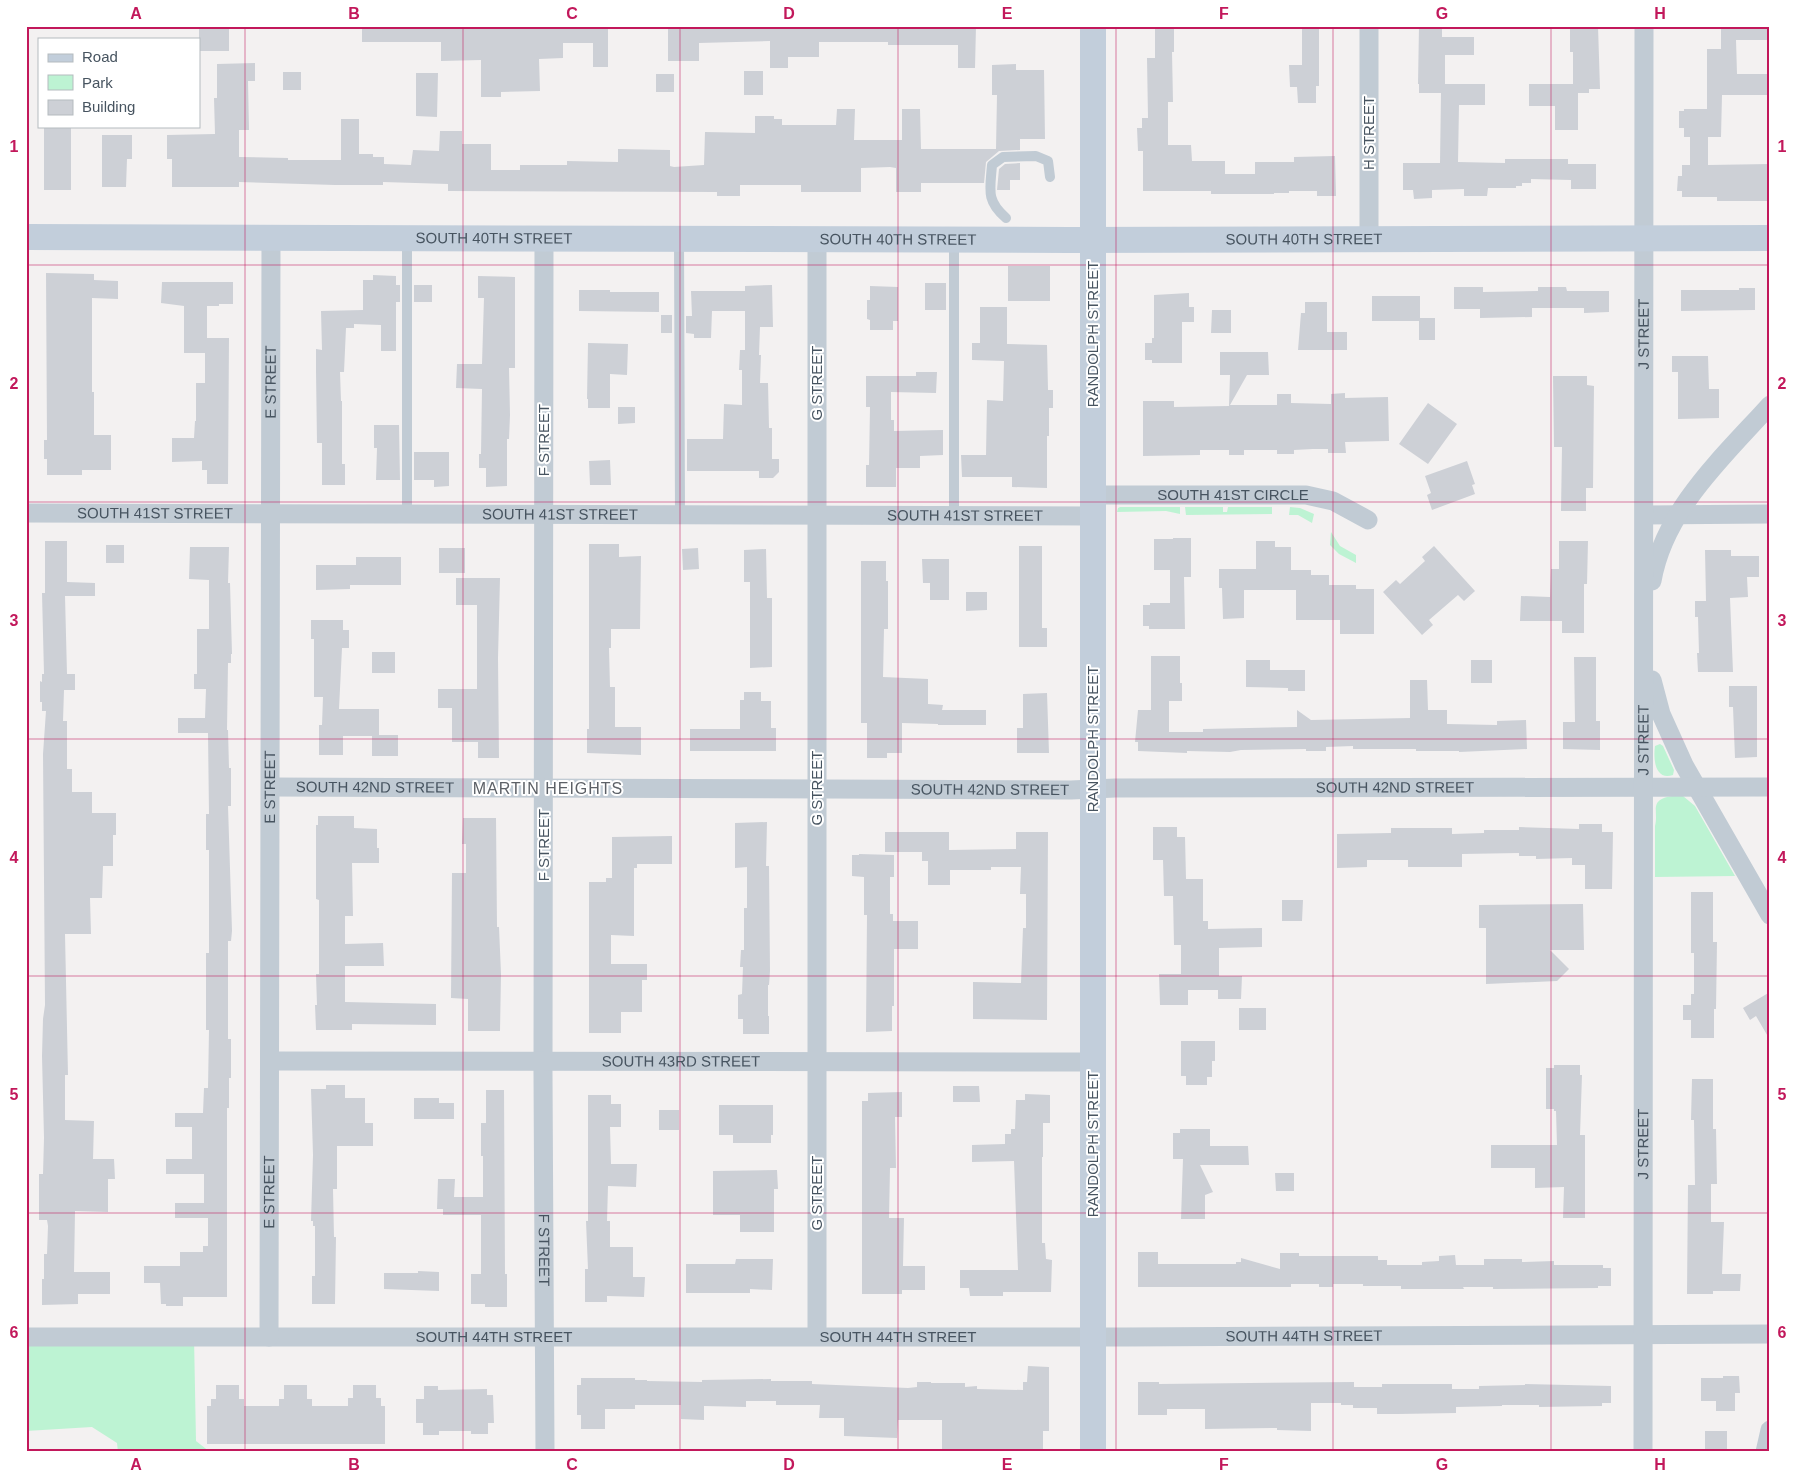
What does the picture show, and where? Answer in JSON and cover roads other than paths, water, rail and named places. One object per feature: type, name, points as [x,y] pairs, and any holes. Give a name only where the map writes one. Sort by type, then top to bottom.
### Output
[{"type":"main road","name":"RANDOLPH STREET","points":[[1093,26],[1093,1452]]},
{"type":"main road","name":"SOUTH 40TH STREET","points":[[26,237],[679,240],[1770,238]]},
{"type":"street","name":"H STREET","points":[[1369,26],[1369,240]]},
{"type":"street","name":"J STREET","points":[[1643,1452],[1645,787],[1644,26]]},
{"type":"street","name":"E STREET","points":[[269,1337],[271,238]]},
{"type":"street","name":"F STREET","points":[[544,238],[543,1062],[545,1452]]},
{"type":"street","name":"G STREET","points":[[817,239],[817,1336]]},
{"type":"street","points":[[1770,405],[1704,478],[1679,514],[1662,547],[1655,568],[1650,594],[1645,648],[1661,714],[1680,756],[1770,915]]},
{"type":"street","name":"SOUTH 41ST CIRCLE","points":[[1093,506],[1306,495],[1333,501],[1368,520]]},
{"type":"street","name":"SOUTH 41ST STREET","points":[[26,513],[954,516],[1093,506]]},
{"type":"street","points":[[1645,515],[1770,514]]},
{"type":"street","name":"SOUTH 42ND STREET","points":[[271,787],[817,789],[1770,787]]},
{"type":"street","name":"SOUTH 43RD STREET","points":[[270,1061],[1093,1062]]},
{"type":"street","name":"SOUTH 44TH STREET","points":[[26,1337],[1093,1337],[1770,1334]]},
{"type":"street","points":[[1765,1452],[1770,1430]]},
{"type":"lane","points":[[1006,218],[995,209],[991,198],[992,166],[998,160],[1003,156],[1042,157],[1048,161],[1050,177]]},
{"type":"lane","points":[[407,238],[407,514]]},
{"type":"lane","points":[[679,240],[680,515]]},
{"type":"lane","points":[[954,240],[954,516]]},
{"type":"district","name":"MARTIN HEIGHTS","points":[[548,788]]}]
